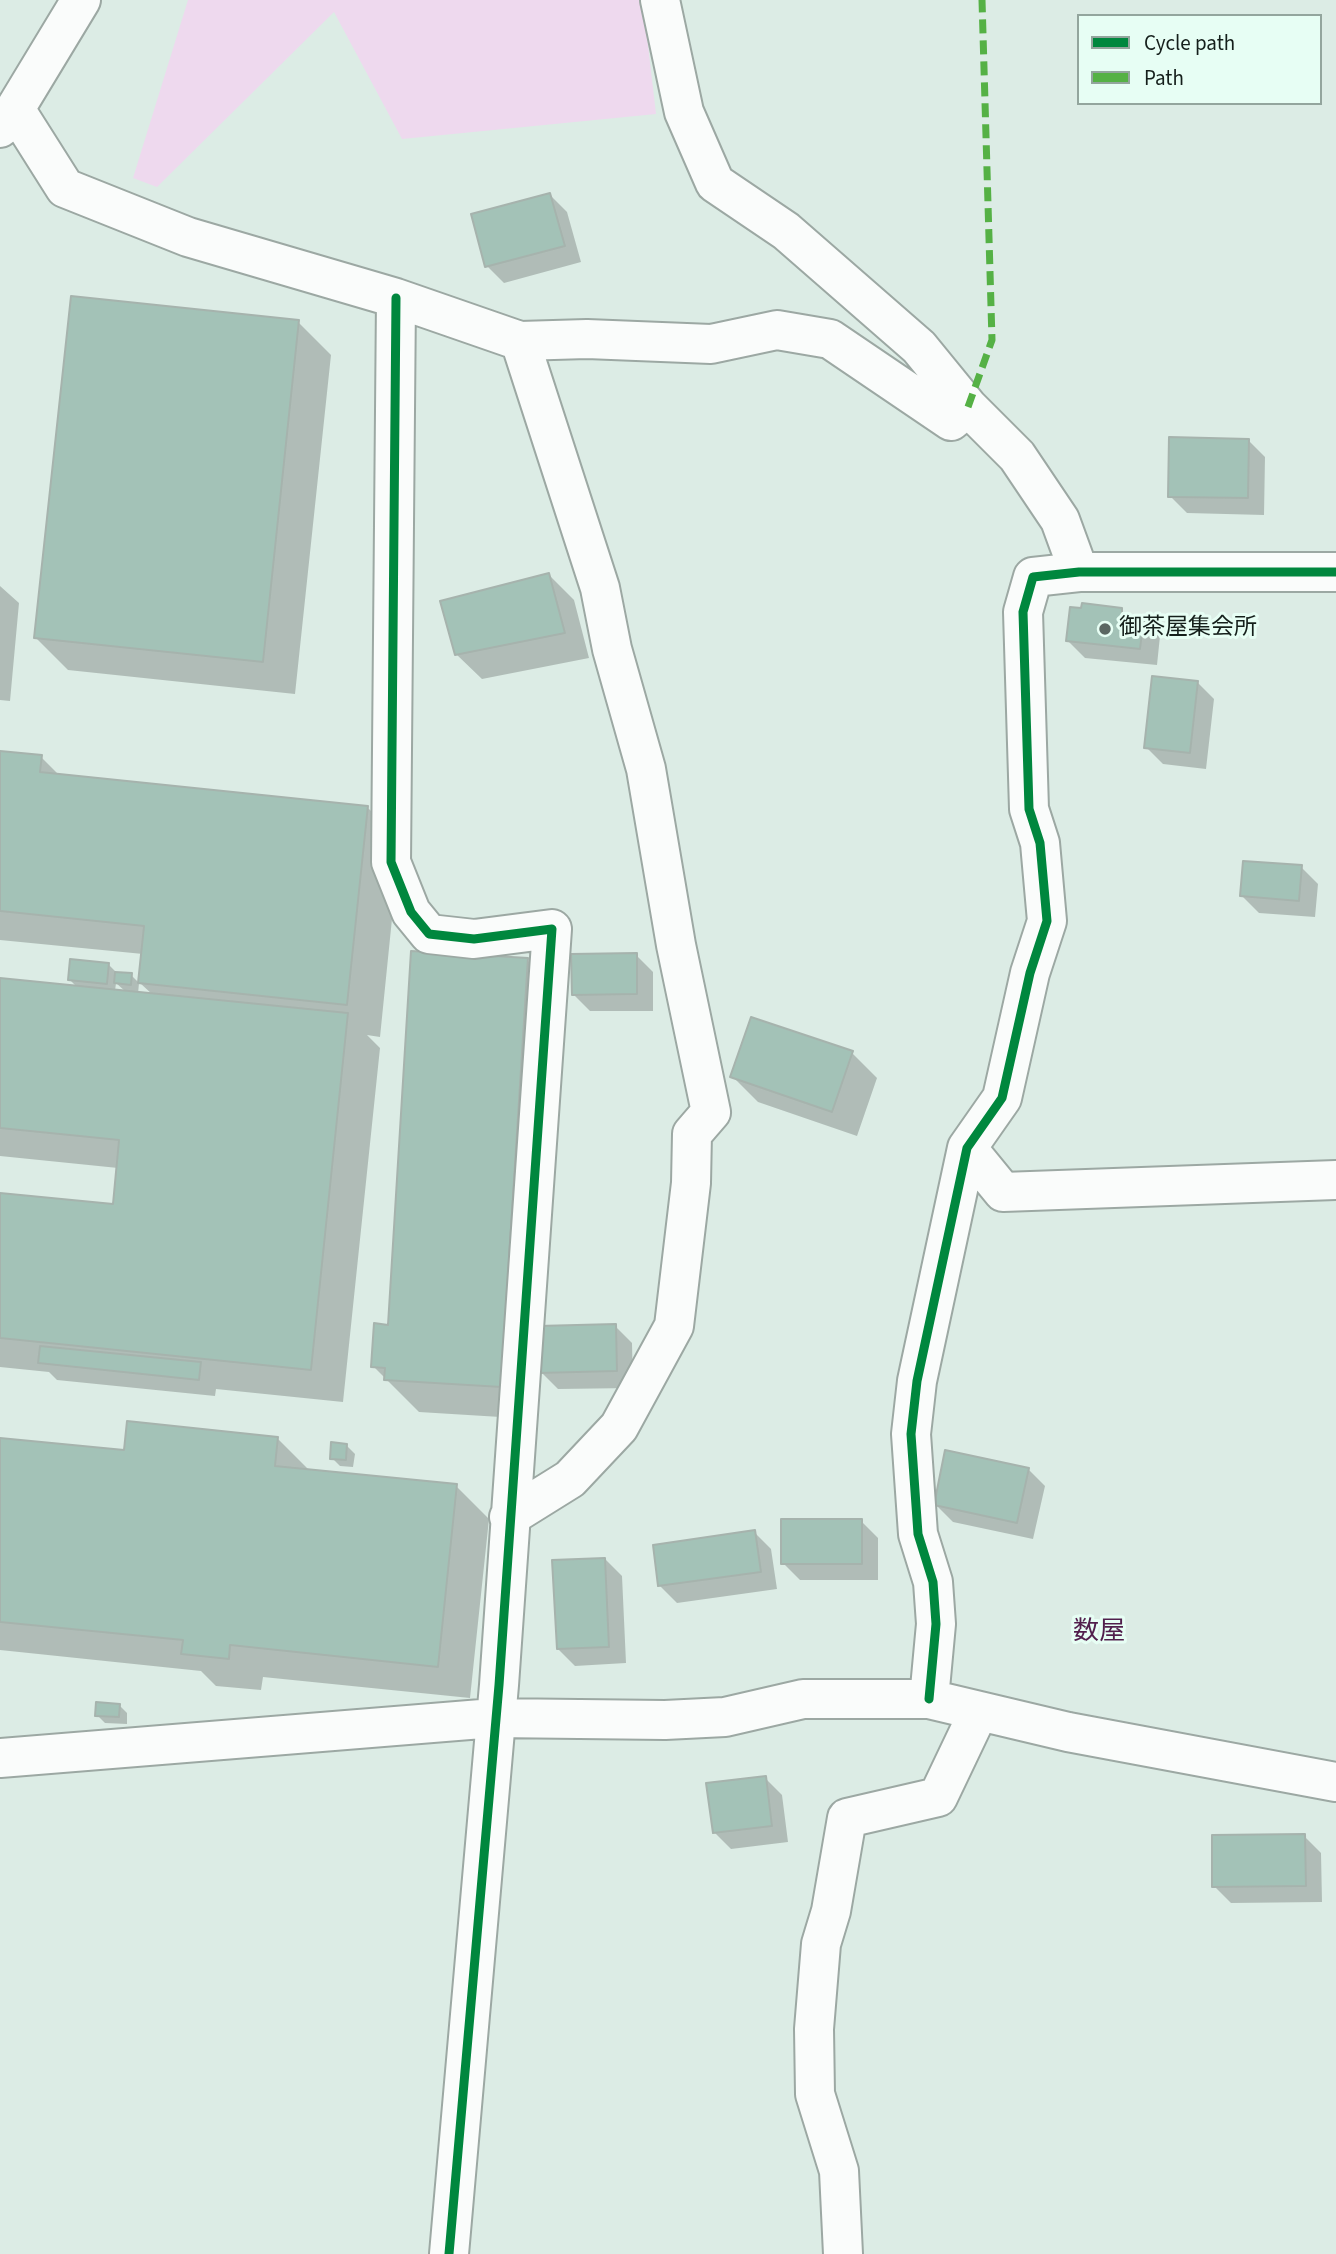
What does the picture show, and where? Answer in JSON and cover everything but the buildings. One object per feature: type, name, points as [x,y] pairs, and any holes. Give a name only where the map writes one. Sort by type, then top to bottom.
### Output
[{"type":"street","points":[[81,0],[8,118],[65,188],[188,237],[396,298],[520,341],[587,339],[711,344],[777,330],[830,339],[951,421],[968,407]]},
{"type":"street","points":[[660,0],[684,112],[715,183],[786,231],[919,347],[968,407],[1017,456],[1060,520],[1079,572]]},
{"type":"street","points":[[396,298],[391,862],[411,912],[429,934],[474,939],[551,929],[499,1685],[449,2254]]},
{"type":"street","points":[[509,1517],[570,1479],[619,1427],[674,1326],[690,1195],[692,1134],[711,1112],[674,932],[646,769],[612,649],[600,588],[520,341]]},
{"type":"street","points":[[929,1699],[936,1624],[933,1582],[918,1534],[911,1434],[917,1381],[967,1148],[1002,1098],[1030,973],[1046,921],[1041,843],[1029,810],[1023,612],[1033,577],[1079,572],[1336,572]]},
{"type":"street","points":[[967,1148],[1003,1192],[1336,1180]]},
{"type":"street","points":[[0,1758],[494,1718],[665,1720],[725,1717],[803,1699],[929,1699],[1068,1732],[1336,1782]]},
{"type":"street","points":[[843,2254],[839,2171],[815,2094],[814,2029],[821,1944],[831,1911],[847,1818],[938,1797],[979,1711]]},
{"type":"shaded area","points":[[188,0],[639,0],[644,11],[656,114],[402,139],[334,12],[157,187],[133,178]]},
{"type":"marked path","points":[[968,407],[992,340],[982,0]]},
{"type":"cycle path","points":[[396,298],[391,862],[411,912],[429,934],[474,939],[552,929],[499,1685],[449,2254]]},
{"type":"cycle path","points":[[929,1699],[936,1624],[933,1582],[918,1534],[911,1434],[917,1381],[967,1148],[1002,1098],[1030,973],[1047,921],[1040,843],[1029,809],[1023,612],[1033,577],[1079,572],[1336,572]]},
{"type":"place","name":"御茶屋集会所","points":[[1105,629]]},
{"type":"district","name":"数屋","points":[[1099,1633]]}]
